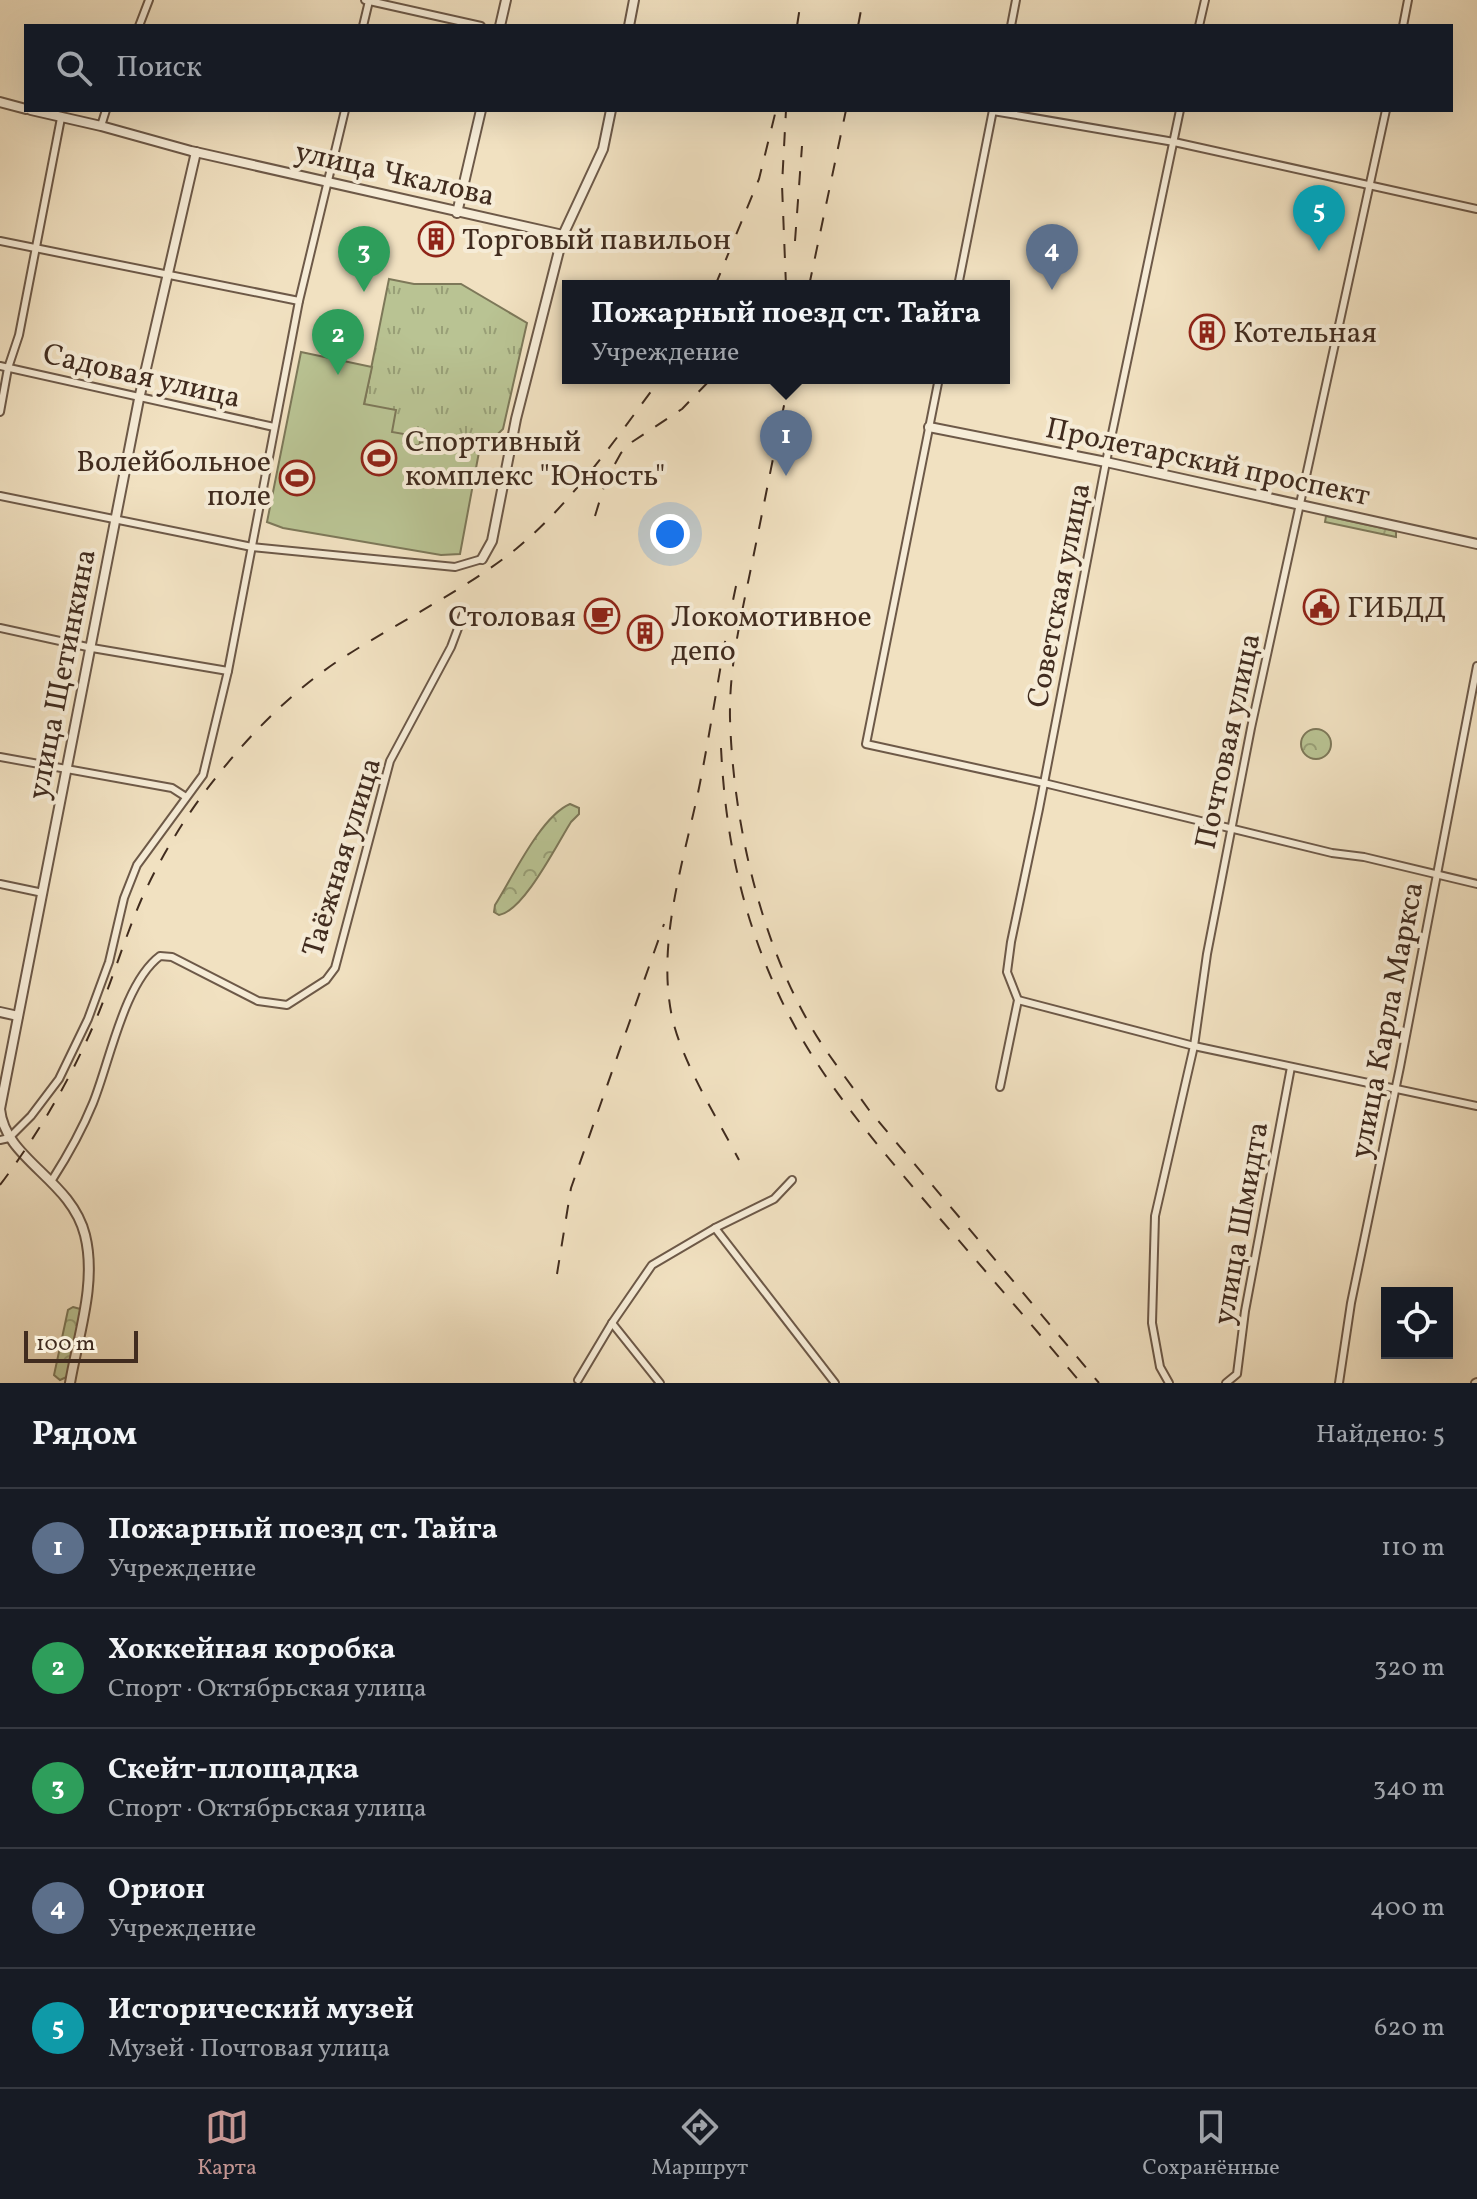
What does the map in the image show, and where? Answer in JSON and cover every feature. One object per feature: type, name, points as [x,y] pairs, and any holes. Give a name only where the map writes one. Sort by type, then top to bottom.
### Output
[{"type":"street","points":[[140,24],[149,0]]},
{"type":"street","points":[[363,24],[367,0],[472,24]]},
{"type":"street","points":[[500,24],[506,0]]},
{"type":"street","points":[[629,24],[634,0]]},
{"type":"street","points":[[1011,24],[1016,0]]},
{"type":"street","points":[[1199,24],[1205,0]]},
{"type":"street","points":[[1403,24],[1408,0]]},
{"type":"street","name":"улица Чкалова","points":[[0,102],[24,108]]},
{"type":"street","name":"улица Чкалова","points":[[39,112],[196,152],[563,235]]},
{"type":"street","points":[[101,126],[105,112]]},
{"type":"street","points":[[5,1139],[45,1099],[66,1067],[109,962],[137,865],[203,775],[228,671],[299,301],[345,112]]},
{"type":"street","points":[[457,213],[481,112]]},
{"type":"street","points":[[0,496],[252,547],[455,567],[482,559],[492,541],[516,419],[563,235],[603,149],[611,112]]},
{"type":"street","points":[[959,280],[993,112]]},
{"type":"street","points":[[1004,112],[1174,142],[1477,209]]},
{"type":"street","name":"Советская улица","points":[[1000,1087],[1018,1000],[1007,972],[1011,942],[1106,462],[1180,112]]},
{"type":"street","name":"Почтовая улица","points":[[1169,1383],[1160,1367],[1152,1323],[1155,1216],[1194,1046],[1207,954],[1231,828],[1386,112]]},
{"type":"street","points":[[0,412],[8,368],[19,335],[61,118]]},
{"type":"street","name":"улица Щетинкина","points":[[70,1383],[87,1291],[88,1251],[80,1220],[52,1180],[5,1139],[0,1109],[139,399],[196,152]]},
{"type":"street","points":[[0,241],[299,301]]},
{"type":"street","name":"Садовая улица","points":[[0,366],[274,427]]},
{"type":"street","points":[[938,384],[866,744],[1477,884]]},
{"type":"street","name":"Пролетарский проспект","points":[[929,427],[1106,462],[1477,544]]},
{"type":"street","name":"Таёжная улица","points":[[52,1180],[73,1148],[94,1102],[126,1010],[150,963],[160,956],[172,957],[258,1001],[287,1005],[326,980],[335,968],[390,761],[451,647],[463,615]]},
{"type":"street","points":[[0,628],[92,648],[228,671]]},
{"type":"street","name":"улица Карла Маркса","points":[[1339,1383],[1351,1303],[1396,1088],[1477,666]]},
{"type":"street","points":[[0,757],[172,788],[186,797]]},
{"type":"street","points":[[0,884],[43,893]]},
{"type":"street","points":[[1018,1000],[1194,1046],[1477,1106]]},
{"type":"street","points":[[0,1012],[18,1016]]},
{"type":"street","name":"улица Шмидта","points":[[1226,1383],[1237,1374],[1245,1311],[1291,1067]]},
{"type":"street","points":[[578,1380],[652,1265],[715,1228],[774,1199],[792,1180]]},
{"type":"street","points":[[715,1228],[835,1383]]},
{"type":"street","points":[[612,1323],[660,1383]]},
{"type":"green space","points":[[389,279],[414,284],[461,284],[527,323],[503,429],[479,452],[421,442],[419,446],[402,443],[364,404]]},
{"type":"green space","name":"Спортивный комплекс \"Юность\"","points":[[301,352],[372,367],[364,404],[396,410],[392,432],[404,434],[403,443],[419,446],[420,442],[479,452],[460,554],[441,555],[283,528],[267,522]]},
{"type":"green space","points":[[1326,516],[1396,531],[1396,537],[1325,522]]},
{"type":"green space","points":[[1316,729],[1326,734],[1331,744],[1326,754],[1316,759],[1306,754],[1301,744],[1306,734]]},
{"type":"green space","points":[[570,804],[579,808],[579,814],[529,890],[509,911],[499,915],[494,912],[495,905],[538,834],[548,821]]},
{"type":"green space","points":[[73,1307],[84,1310],[71,1375],[60,1380],[54,1375],[68,1310]]},
{"type":"railway","points":[[797,24],[801,0]]},
{"type":"railway","points":[[858,24],[863,0]]},
{"type":"railway","points":[[717,280],[759,179],[776,112]]},
{"type":"railway","points":[[786,112],[782,185],[786,280]]},
{"type":"railway","points":[[810,280],[846,112]]},
{"type":"railway","points":[[795,241],[802,146]]},
{"type":"railway","points":[[0,1185],[41,1125],[77,1061],[158,865],[196,804],[232,757],[280,708],[333,664],[477,577],[537,531],[611,446],[657,384]]},
{"type":"railway","points":[[595,516],[606,480],[621,453],[632,442],[682,409],[706,384]]},
{"type":"railway","points":[[789,384],[740,624],[730,699],[737,802],[755,888],[768,931],[802,1010],[823,1046],[869,1110],[1099,1383]]},
{"type":"railway","points":[[736,586],[700,783],[674,899],[668,988],[672,1017],[684,1052],[739,1160]]},
{"type":"railway","points":[[721,748],[726,809],[743,898],[774,984],[808,1049],[871,1137],[1081,1383]]},
{"type":"railway","points":[[557,1274],[571,1188],[664,924]]},
{"type":"place","name":"Торговый павильон","points":[[436,239]]},
{"type":"place","name":"Исторический музей","points":[[1319,251]]},
{"type":"place","name":"Орион","points":[[1052,290]]},
{"type":"place","name":"Скейт-площадка","points":[[364,292]]},
{"type":"place","name":"Котельная","points":[[1207,332]]},
{"type":"place","name":"Хоккейная коробка","points":[[338,375]]},
{"type":"place","name":"Спортивный комплекс \"Юность\"","points":[[379,458]]},
{"type":"place","name":"Пожарный поезд ст. Тайга","points":[[786,476]]},
{"type":"place","name":"Волейбольное поле","points":[[297,478]]},
{"type":"place","name":"ГИБДД","points":[[1321,607]]},
{"type":"place","name":"Столовая","points":[[602,616]]},
{"type":"place","name":"Локомотивное депо","points":[[645,633]]}]
